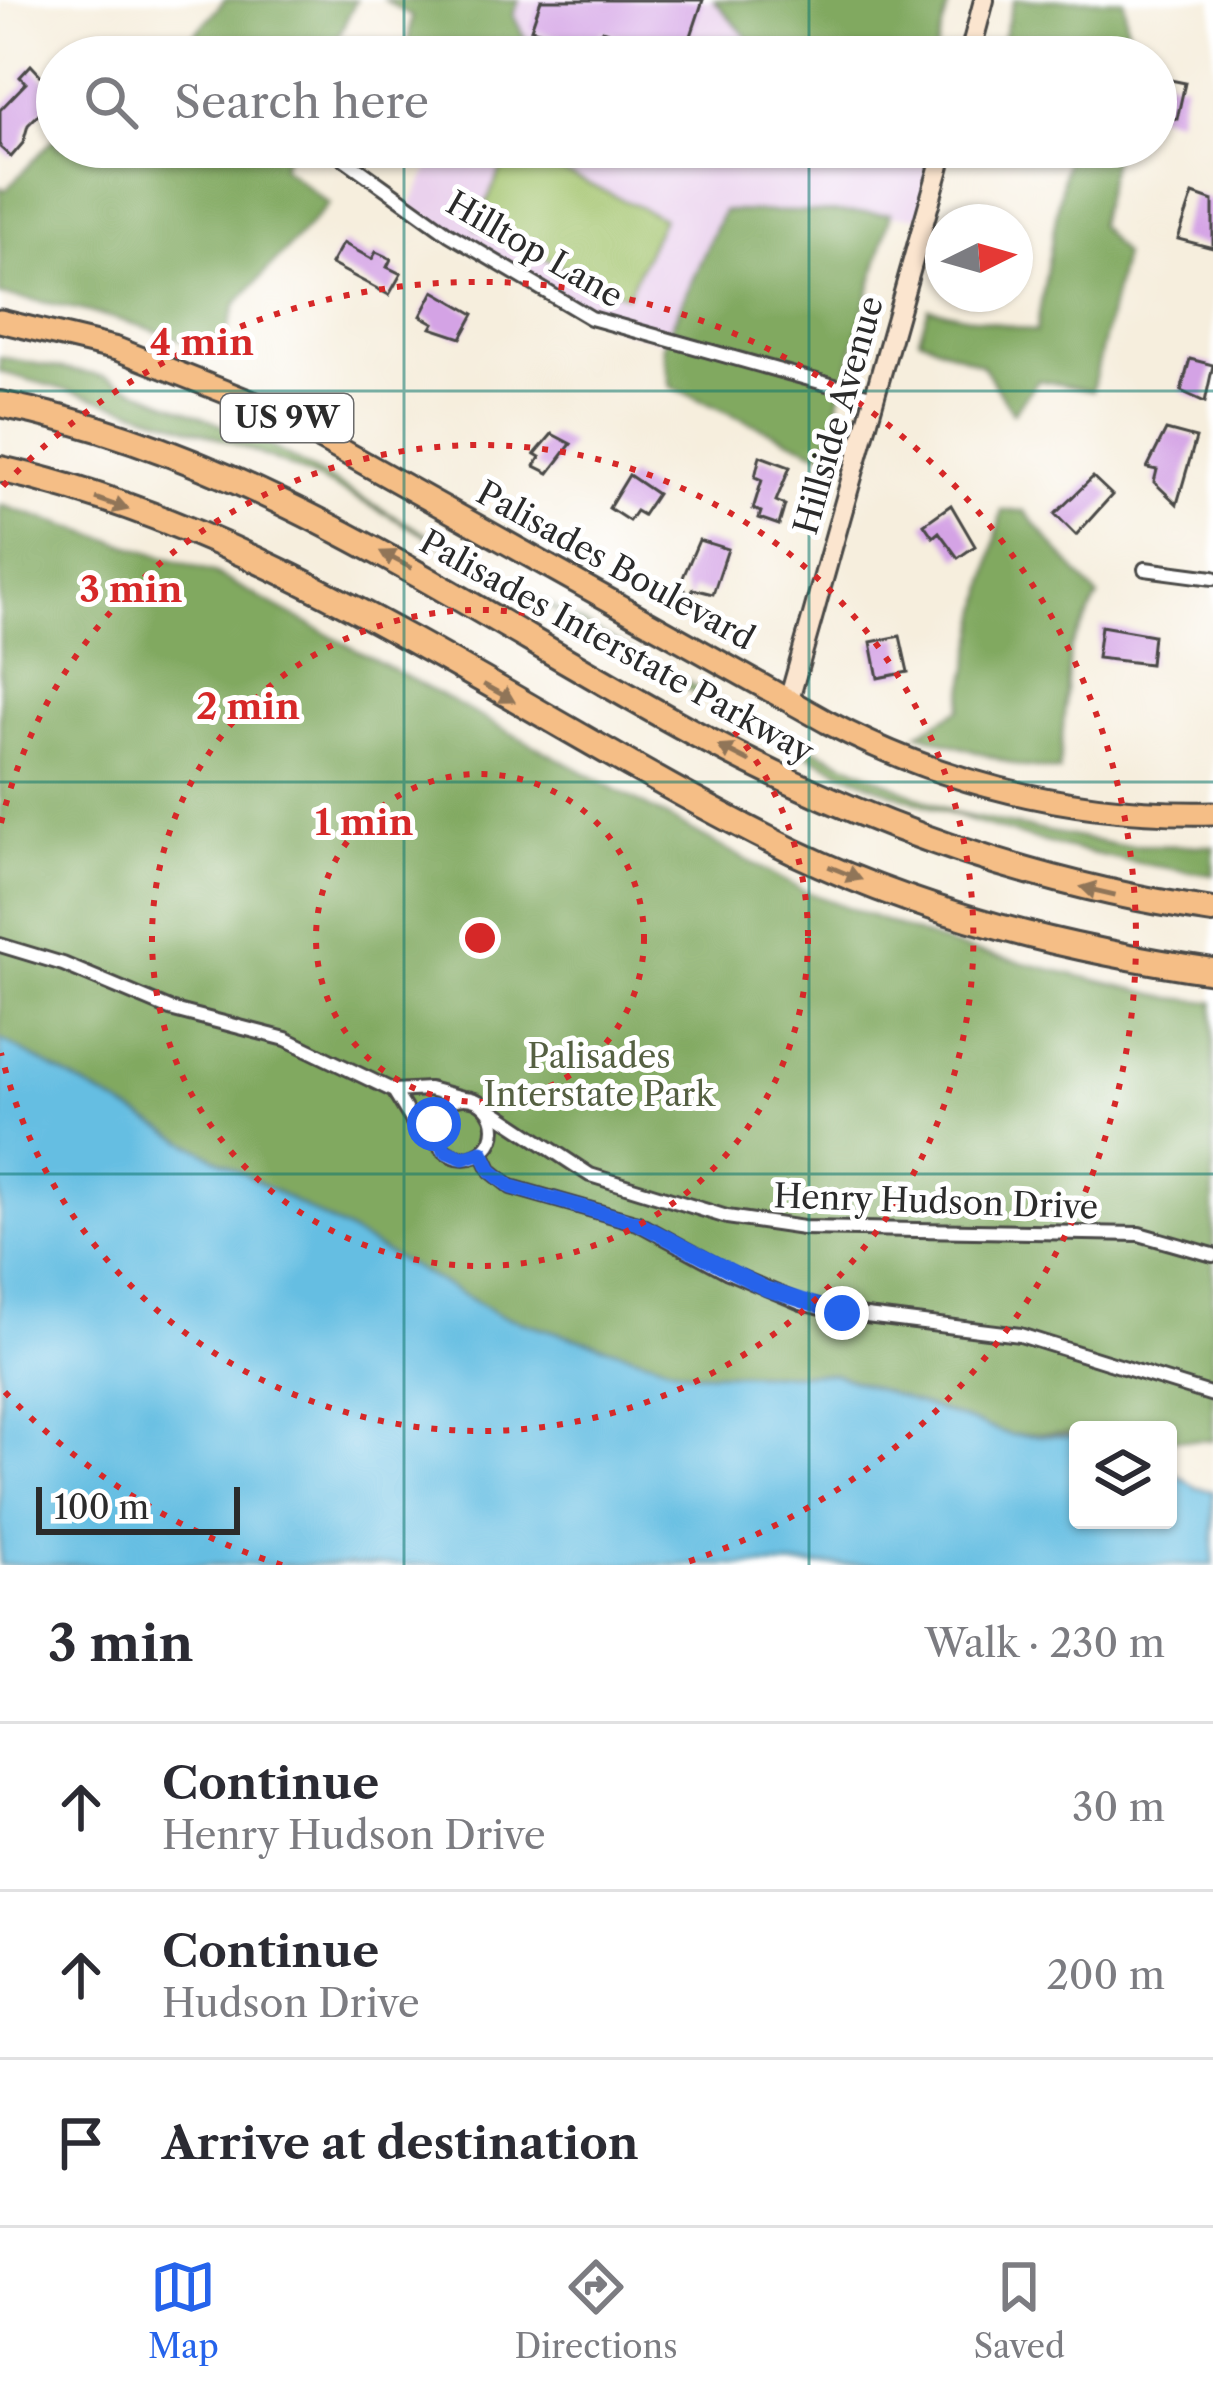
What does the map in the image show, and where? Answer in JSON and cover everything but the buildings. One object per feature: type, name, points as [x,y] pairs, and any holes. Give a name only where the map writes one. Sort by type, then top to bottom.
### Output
[{"type":"highway","name":"Palisades Interstate Parkway","points":[[0,404],[111,434],[291,505],[408,566],[706,740],[915,836],[1025,874],[1213,911]]},
{"type":"highway","points":[[0,469],[117,505],[304,584],[674,790],[819,862],[905,898],[1023,935],[1213,970]]},
{"type":"main road","points":[[975,36],[984,0]]},
{"type":"main road","name":"Hillside Avenue","points":[[788,700],[939,168]]},
{"type":"main road","name":"Palisades Boulevard","points":[[0,321],[151,360],[266,408],[891,753],[1018,795],[1107,809],[1213,813]]},
{"type":"street","name":"Hilltop Lane","points":[[357,168],[448,235],[590,318],[874,397]]},
{"type":"street","points":[[1145,569],[1213,578]]},
{"type":"street","name":"Henry Hudson Drive","points":[[0,944],[63,964],[170,1009],[286,1039],[394,1091],[429,1089],[484,1105],[608,1182],[765,1224],[1015,1236],[1139,1234],[1213,1256]]},
{"type":"street","name":"Henry Hudson Drive","points":[[394,1091],[419,1132],[439,1144]]},
{"type":"street","points":[[463,1098],[437,1114],[439,1144],[463,1158],[482,1152],[492,1140],[494,1121],[484,1105]]},
{"type":"street","points":[[492,1140],[531,1134]]},
{"type":"street","points":[[482,1152],[491,1171],[511,1187],[638,1223],[728,1272],[801,1303],[1021,1335],[1213,1395]]},
{"type":"shaded area","points":[[519,0],[714,0],[746,36],[524,36],[513,15]]},
{"type":"shaded area","points":[[430,168],[940,168],[930,204],[925,204],[925,217],[723,211],[665,342],[617,328],[410,207]]},
{"type":"green space","points":[[225,0],[356,0],[338,36],[193,36]]},
{"type":"green space","points":[[385,0],[519,0],[513,15],[524,36],[409,36],[412,17]]},
{"type":"green space","points":[[714,0],[950,0],[940,36],[746,36]]},
{"type":"green space","points":[[1014,0],[1124,0],[1128,36],[1004,36]]},
{"type":"green space","points":[[36,158],[36,168],[283,168],[329,204],[236,304],[219,355],[112,318],[0,295],[0,187],[6,190]]},
{"type":"green space","points":[[502,168],[553,168],[663,218],[627,296],[475,227]]},
{"type":"green space","points":[[1064,168],[1111,168],[1098,225],[1123,255],[1092,391],[1038,380],[1013,413],[982,365],[919,338],[928,312],[1036,332]]},
{"type":"green space","points":[[723,211],[891,213],[824,455],[671,387],[663,346]]},
{"type":"green space","points":[[0,357],[106,377],[265,443],[771,729],[957,814],[1117,845],[1213,846],[1213,875],[1106,857],[999,830],[845,773],[736,717],[440,544],[319,480],[202,432],[0,372]]},
{"type":"green space","name":"Palisades Interstate Park","points":[[0,505],[212,572],[804,891],[952,946],[1172,998],[1213,1002],[1213,1441],[1177,1439],[1177,1421],[1069,1421],[1069,1433],[1010,1435],[834,1374],[693,1373],[499,1315],[0,1039]]},
{"type":"green space","points":[[1002,510],[1024,511],[1098,597],[1070,648],[1059,771],[1019,766],[918,733],[960,709]]},
{"type":"water","points":[[0,1039],[499,1315],[693,1373],[834,1374],[1010,1435],[1069,1437],[1069,1529],[1177,1529],[1177,1475],[1197,1488],[1213,1491],[1213,1565],[0,1565]]},
{"type":"route","points":[[434,1124],[445,1151],[463,1158],[482,1152],[491,1171],[511,1187],[638,1223],[766,1289],[842,1313]]}]
